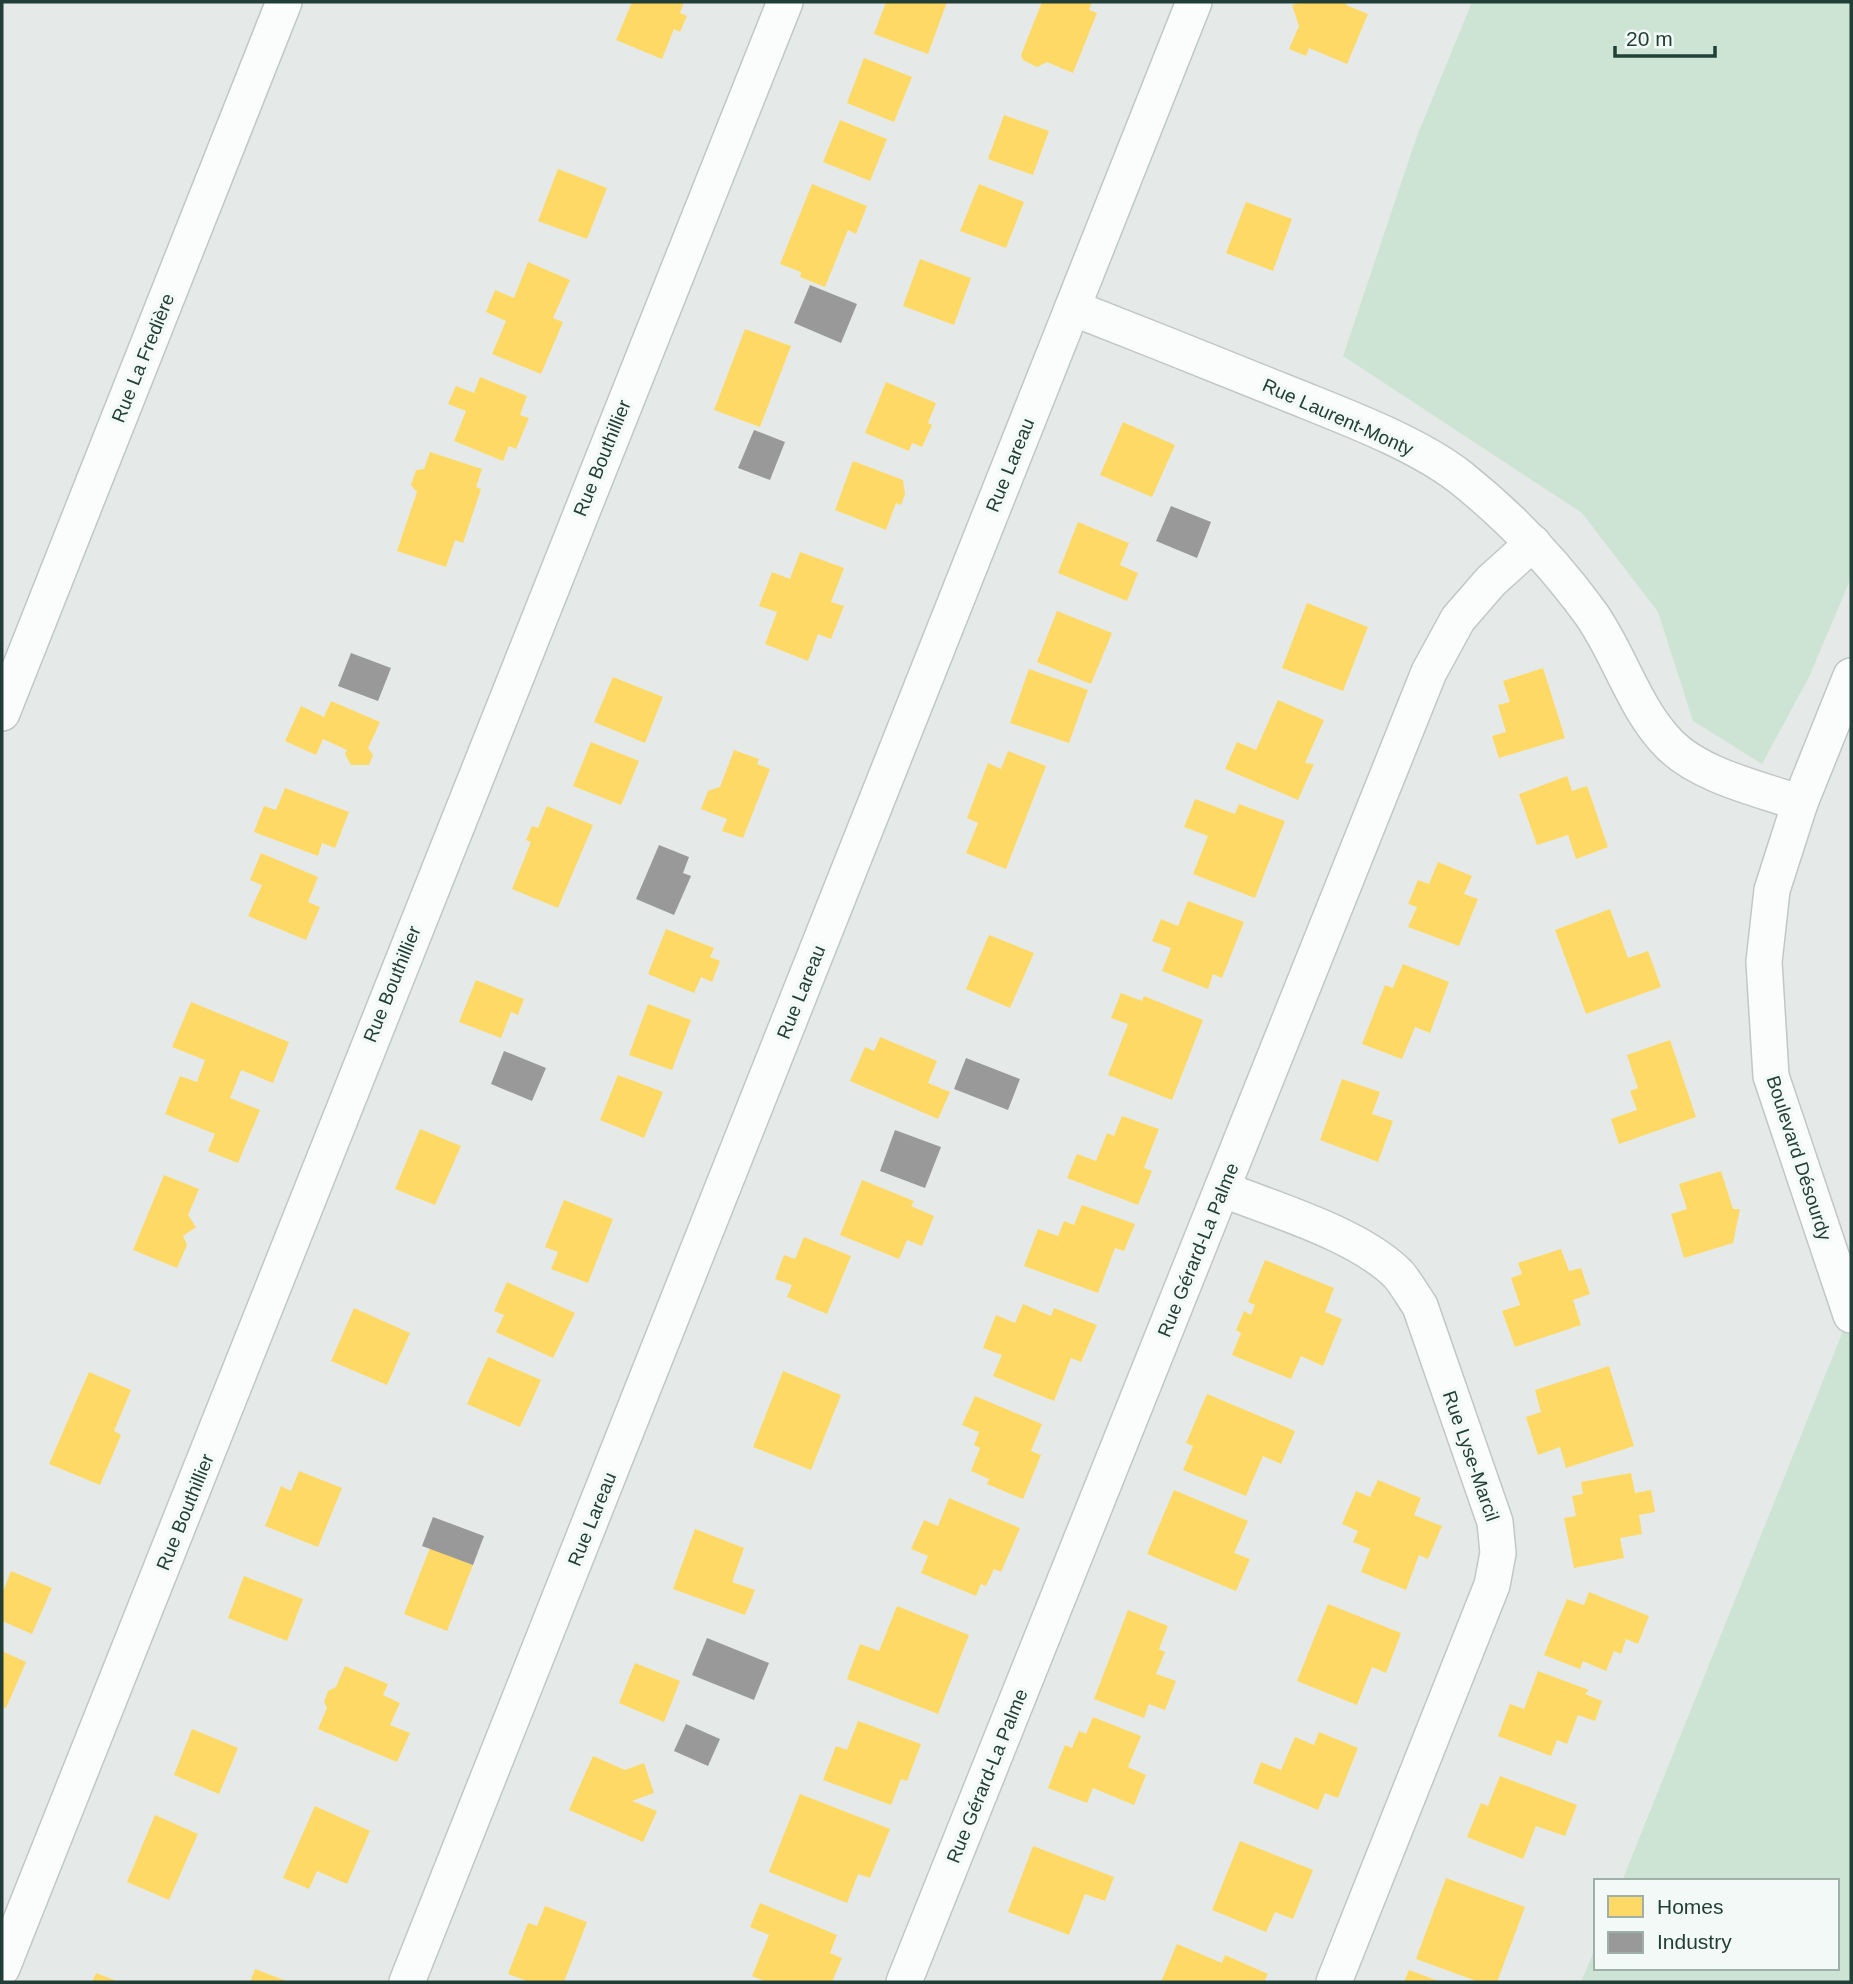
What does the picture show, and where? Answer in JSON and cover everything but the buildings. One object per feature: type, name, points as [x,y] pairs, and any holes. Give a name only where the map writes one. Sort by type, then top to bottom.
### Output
[{"type":"street","name":"Rue La Fredière","points":[[2,713],[284,2]]},
{"type":"street","name":"Rue Bouthillier","points":[[2,1968],[785,2]]},
{"type":"street","name":"Rue Lareau","points":[[407,1982],[1194,2]]},
{"type":"street","name":"Rue Laurent-Monty","points":[[1073,308],[1325,408],[1400,441],[1457,475],[1533,544],[1591,615],[1644,709],[1671,746],[1701,767],[1800,803]]},
{"type":"street","name":"Rue Gérard-La Palme","points":[[904,1982],[1429,672],[1458,618],[1490,581],[1533,544]]},
{"type":"street","name":"Boulevard Désourdy","points":[[1851,676],[1800,803],[1773,890],[1766,950],[1771,1076],[1851,1315]]},
{"type":"street","name":"Rue Lyse-Marcil","points":[[1222,1189],[1328,1231],[1371,1254],[1399,1275],[1420,1306],[1495,1522],[1498,1553],[1492,1586],[1334,1982]]},
{"type":"green space","points":[[1472,2],[1851,2],[1851,578],[1809,677],[1762,764],[1693,721],[1658,612],[1582,513],[1343,356],[1417,136]]},
{"type":"green space","points":[[1851,1311],[1851,1982],[1581,1982],[1594,1951],[1594,1970],[1839,1970],[1839,1879],[1623,1879]]}]
